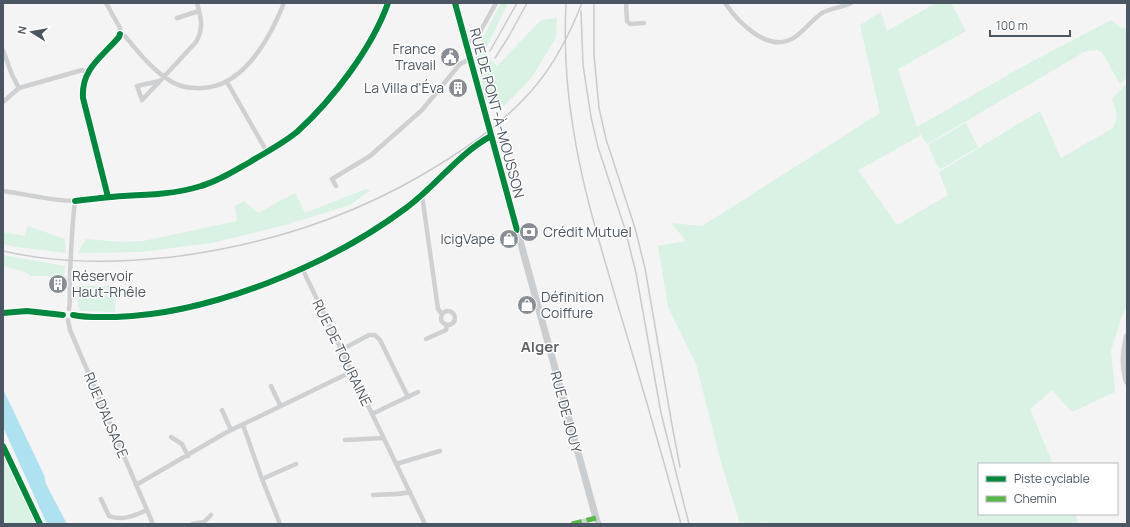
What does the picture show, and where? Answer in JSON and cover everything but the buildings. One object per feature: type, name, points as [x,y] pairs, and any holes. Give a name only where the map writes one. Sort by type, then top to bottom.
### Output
[{"type":"main road","name":"RUE DE PONT-À-MOUSSON","points":[[455,3],[517,230]]},
{"type":"main road","name":"RUE DE JOUY","points":[[517,230],[597,522]]},
{"type":"main road","points":[[1127,336],[1124,351],[1124,364],[1127,382]]},
{"type":"street","points":[[106,3],[120,28],[120,34],[119,38],[87,73],[84,81],[83,98],[108,198]]},
{"type":"street","points":[[160,81],[137,86],[142,100],[164,77],[196,42],[202,26],[197,3]]},
{"type":"street","points":[[120,34],[124,36],[148,63],[164,77],[174,83],[189,88],[202,88],[227,82],[247,65],[257,53],[275,23],[282,3]]},
{"type":"street","points":[[3,190],[75,201],[168,193],[201,186],[227,176],[267,152],[297,131],[324,104],[365,48],[380,22],[388,3]]},
{"type":"street","points":[[466,43],[476,39],[496,3]]},
{"type":"street","points":[[626,3],[628,21],[630,24],[644,23]]},
{"type":"street","points":[[724,3],[740,22],[754,34],[777,42],[794,38],[823,12],[851,3]]},
{"type":"street","points":[[176,18],[199,11]]},
{"type":"street","points":[[3,50],[12,75],[19,88]]},
{"type":"street","points":[[336,186],[332,179],[375,151],[422,110],[460,64],[470,59]]},
{"type":"street","points":[[3,102],[19,88],[82,70],[87,73]]},
{"type":"street","points":[[227,82],[267,152]]},
{"type":"street","points":[[73,315],[91,318],[126,317],[171,311],[235,295],[302,268],[347,247],[397,215],[422,195],[468,151],[491,136]]},
{"type":"street","points":[[422,195],[438,309],[442,314],[442,322],[447,325]]},
{"type":"street","points":[[63,315],[66,310],[69,309],[72,229],[75,201]]},
{"type":"street","name":"RUE DE TOURAINE","points":[[302,268],[425,524]]},
{"type":"street","points":[[69,309],[73,312],[73,315]]},
{"type":"street","points":[[3,313],[32,311],[63,315],[65,319],[68,320],[72,318],[73,315]]},
{"type":"street","points":[[426,339],[446,330],[447,325],[453,322],[454,315],[449,311],[445,311],[442,314]]},
{"type":"street","name":"RUE D'ALSACE","points":[[68,320],[70,330],[153,524]]},
{"type":"street","points":[[341,350],[369,336],[375,335],[380,340],[408,397]]},
{"type":"street","points":[[136,485],[231,430],[351,372]]},
{"type":"street","points":[[271,386],[280,405]]},
{"type":"street","points":[[372,414],[418,392]]},
{"type":"street","points":[[222,410],[231,430]]},
{"type":"street","points":[[243,424],[262,479],[280,524]]},
{"type":"street","points":[[172,437],[182,444],[188,456]]},
{"type":"street","points":[[345,440],[383,438]]},
{"type":"street","points":[[396,464],[440,451]]},
{"type":"street","points":[[262,479],[296,464]]},
{"type":"street","points":[[373,495],[386,493],[402,494],[410,492]]},
{"type":"street","points":[[101,499],[109,516],[117,519],[124,519],[147,510]]},
{"type":"street","points":[[192,524],[204,522],[211,515]]},
{"type":"street","points":[[572,524],[597,522]]},
{"type":"green space","points":[[501,3],[508,3],[484,52],[497,66],[541,20],[557,18],[556,38],[530,80],[504,106],[485,99],[475,52]]},
{"type":"green space","points":[[936,3],[951,3],[966,31],[898,69],[917,127],[1020,68],[1111,20],[1122,29],[1127,27],[1127,77],[1120,84],[1102,52],[1097,50],[1086,51],[927,144],[918,130],[920,136],[858,170],[897,225],[948,195],[939,172],[1040,111],[1061,158],[1113,128],[1117,114],[1112,99],[1127,83],[1127,307],[1122,315],[1111,351],[1115,392],[1072,412],[1052,390],[1030,409],[1053,463],[978,463],[978,515],[1075,515],[1079,524],[766,524],[762,522],[759,524],[740,524],[721,462],[696,364],[668,307],[658,246],[686,241],[671,223],[702,226],[880,113],[860,25],[881,12],[887,31]]},
{"type":"green space","points":[[966,123],[978,147],[941,169],[938,167],[929,148],[929,144]]},
{"type":"green space","points":[[366,189],[370,191],[350,205],[285,225],[212,243],[140,252],[78,253],[86,239],[121,242],[143,241],[237,221],[235,206],[244,201],[258,213],[295,193],[305,213]]},
{"type":"green space","points":[[28,226],[65,239],[66,253],[3,244],[3,232],[24,236]]},
{"type":"green space","points":[[3,255],[65,266],[64,276],[31,276],[25,272],[3,266]]},
{"type":"green space","points":[[77,286],[116,286],[115,312],[81,311],[78,307]]},
{"type":"green space","points":[[3,453],[37,524],[3,524]]},
{"type":"water","points":[[3,389],[44,475],[46,484],[67,524],[47,524],[3,427]]},
{"type":"railway","points":[[490,51],[517,3]]},
{"type":"railway","points":[[495,58],[527,3]]},
{"type":"railway","points":[[566,3],[565,50],[567,81],[581,172],[599,240],[681,524]]},
{"type":"railway","points":[[3,251],[45,258],[87,261],[172,257],[208,252],[244,244],[279,235],[348,212],[381,197],[445,161],[483,136],[506,116],[528,95],[551,64],[568,34],[582,3]]},
{"type":"railway","points":[[594,3],[594,55],[599,108],[606,139],[635,228],[645,268],[680,467]]},
{"type":"railway","points":[[581,11],[583,65],[591,117],[598,147],[625,229],[636,273],[661,413],[689,524]]},
{"type":"marked path","points":[[572,524],[596,518]]},
{"type":"cycle path","points":[[75,201],[162,194],[192,189],[220,179],[281,143],[298,131],[325,104],[338,88],[362,55],[381,20],[388,3]]},
{"type":"cycle path","points":[[455,3],[517,230]]},
{"type":"cycle path","points":[[108,197],[83,98],[83,88],[89,71],[120,34]]},
{"type":"cycle path","points":[[73,315],[89,317],[116,317],[153,314],[191,307],[268,283],[306,267],[342,249],[376,229],[406,208],[468,152],[491,136]]},
{"type":"cycle path","points":[[3,313],[27,311],[63,315]]},
{"type":"cycle path","points":[[3,446],[40,524]]},
{"type":"place","name":"France Travail","points":[[450,57]]},
{"type":"place","name":"La Villa d'Éva","points":[[458,88]]},
{"type":"place","name":"Crédit Mutuel","points":[[529,232]]},
{"type":"place","name":"IcigVape","points":[[509,239]]},
{"type":"place","name":"Réservoir Haut-Rhêle","points":[[58,284]]},
{"type":"place","name":"Définition Coiffure","points":[[527,305]]},
{"type":"district","name":"Alger","points":[[540,347]]}]
